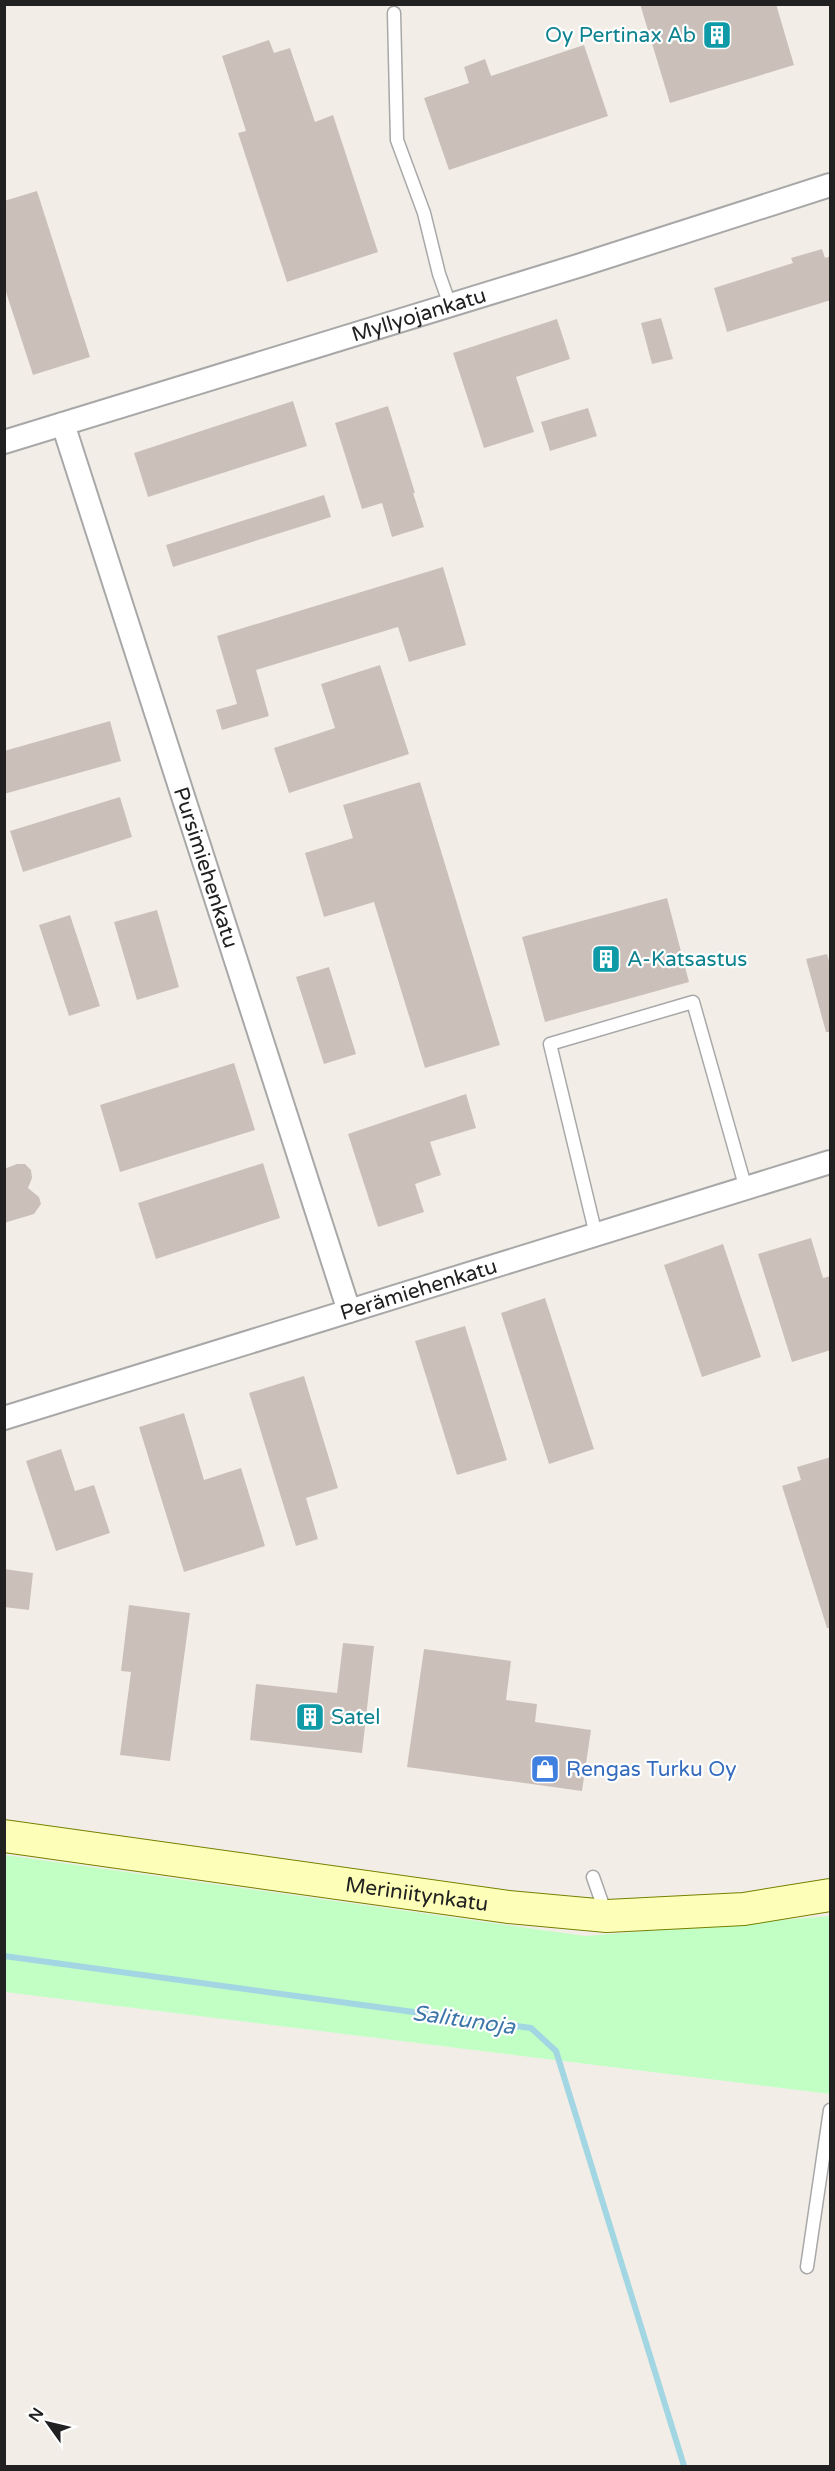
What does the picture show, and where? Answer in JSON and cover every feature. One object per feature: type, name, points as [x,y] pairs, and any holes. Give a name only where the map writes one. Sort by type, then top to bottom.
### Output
[{"type":"main road","name":"Meriniitynkatu","points":[[4,1836],[508,1907],[607,1916],[744,1909],[831,1895]]},
{"type":"street","name":"Myllyojankatu","points":[[4,442],[831,185]]},
{"type":"street","name":"Pursimiehenkatu","points":[[63,424],[349,1311]]},
{"type":"street","name":"Perämiehenkatu","points":[[4,1418],[831,1162]]},
{"type":"lane","points":[[394,13],[397,140],[424,213],[439,274],[450,305]]},
{"type":"lane","points":[[596,1235],[550,1044],[693,1002],[746,1189]]},
{"type":"lane","points":[[593,1877],[607,1916]]},
{"type":"lane","points":[[807,2267],[831,2110]]},
{"type":"green space","points":[[5,1855],[585,1936],[830,1916],[830,2094],[5,1992]]},
{"type":"building","name":"Oy Pertinax Ab","points":[[640,4],[776,4],[794,65],[670,103]]},
{"type":"building","points":[[269,40],[274,53],[290,48],[315,122],[333,115],[378,252],[287,282],[238,133],[246,131],[222,56]]},
{"type":"building","points":[[584,45],[608,116],[449,170],[424,98],[469,83],[464,67],[485,59],[491,76]]},
{"type":"building","points":[[37,191],[90,357],[33,375],[4,286],[4,201]]},
{"type":"building","points":[[822,249],[825,258],[831,256],[831,300],[727,332],[714,288],[793,263],[791,258]]},
{"type":"building","points":[[661,318],[673,359],[652,364],[641,323]]},
{"type":"building","points":[[557,319],[570,359],[516,377],[534,432],[484,448],[453,353]]},
{"type":"building","points":[[293,401],[307,446],[148,497],[134,453]]},
{"type":"building","points":[[388,406],[424,527],[392,537],[382,503],[362,509],[335,423]]},
{"type":"building","points":[[588,408],[597,436],[550,451],[541,422]]},
{"type":"building","points":[[324,495],[331,517],[173,567],[166,545]]},
{"type":"building","points":[[443,567],[466,645],[409,662],[398,627],[256,670],[269,716],[222,730],[216,710],[237,704],[217,636]]},
{"type":"building","points":[[380,665],[409,754],[289,793],[274,748],[335,728],[321,684]]},
{"type":"building","points":[[110,721],[121,761],[4,794],[4,751]]},
{"type":"building","points":[[420,782],[500,1045],[425,1068],[374,902],[324,917],[305,853],[353,838],[343,805]]},
{"type":"building","points":[[120,797],[132,837],[23,872],[10,831]]},
{"type":"building","name":"A-Katsastus","points":[[667,898],[689,982],[545,1022],[522,937]]},
{"type":"building","points":[[157,910],[179,987],[137,1000],[114,922]]},
{"type":"building","points":[[70,915],[100,1006],[69,1016],[39,925]]},
{"type":"building","points":[[827,954],[831,968],[831,1032],[826,1032],[806,959]]},
{"type":"building","points":[[329,967],[356,1054],[324,1064],[296,977]]},
{"type":"building","points":[[234,1063],[255,1130],[120,1172],[100,1105]]},
{"type":"building","points":[[466,1094],[476,1128],[430,1142],[441,1175],[415,1184],[424,1212],[378,1227],[348,1134]]},
{"type":"building","points":[[263,1163],[280,1218],[156,1259],[138,1203]]},
{"type":"building","points":[[17,1164],[25,1164],[31,1170],[32,1178],[28,1188],[39,1197],[41,1204],[34,1214],[4,1223],[4,1169]]},
{"type":"building","points":[[811,1238],[823,1278],[831,1276],[831,1350],[792,1362],[758,1254]]},
{"type":"building","points":[[723,1244],[761,1357],[702,1377],[664,1265]]},
{"type":"building","points":[[545,1298],[594,1449],[549,1464],[501,1313]]},
{"type":"building","points":[[465,1326],[507,1460],[457,1475],[415,1341]]},
{"type":"building","points":[[304,1376],[338,1488],[306,1498],[318,1539],[296,1546],[249,1393]]},
{"type":"building","points":[[184,1413],[204,1480],[241,1468],[265,1546],[184,1572],[139,1427]]},
{"type":"building","points":[[61,1449],[75,1491],[94,1485],[110,1533],[56,1551],[26,1461]]},
{"type":"building","points":[[831,1457],[831,1628],[827,1628],[782,1486],[801,1480],[797,1467]]},
{"type":"building","points":[[4,1569],[33,1573],[29,1610],[4,1607]]},
{"type":"building","points":[[129,1605],[190,1613],[170,1761],[120,1755],[131,1672],[121,1671]]},
{"type":"building","name":"Satel","points":[[343,1643],[374,1646],[362,1753],[250,1740],[256,1684],[337,1693]]},
{"type":"building","points":[[424,1649],[511,1661],[506,1700],[537,1704],[535,1722],[591,1730],[582,1791],[407,1767]]},
{"type":"waterway","name":"Salitunoja","points":[[4,1956],[531,2028],[556,2051],[684,2466]]},
{"type":"place","name":"Oy Pertinax Ab","points":[[717,35]]},
{"type":"place","name":"A-Katsastus","points":[[606,959]]},
{"type":"place","name":"Satel","points":[[310,1717]]},
{"type":"place","name":"Rengas Turku Oy","points":[[545,1769]]}]
